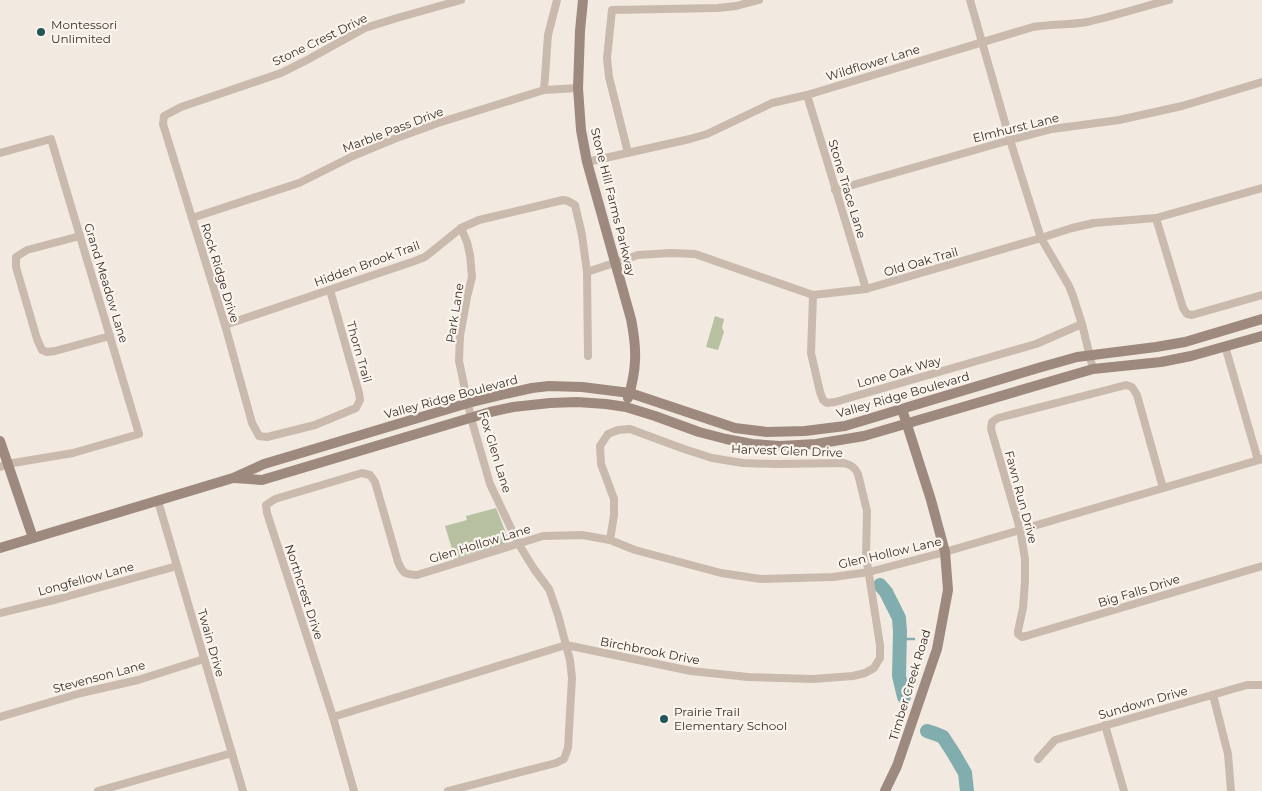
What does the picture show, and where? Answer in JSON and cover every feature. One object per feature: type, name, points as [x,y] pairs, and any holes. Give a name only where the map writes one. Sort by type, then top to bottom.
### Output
[{"type":"main road","name":"Stone Hill Farms Parkway","points":[[583,0],[578,88],[580,130],[635,338],[636,360],[626,407]]},
{"type":"main road","name":"Valley Ridge Boulevard","points":[[0,548],[233,478],[264,464],[468,403],[532,388],[549,386],[582,387],[630,393],[735,428],[767,432],[804,431],[845,426],[1077,357],[1185,342],[1262,319]]},
{"type":"main road","name":"Valley Ridge Boulevard","points":[[233,478],[262,480],[471,418],[513,407],[550,403],[590,402],[626,407],[699,432],[752,444],[780,446],[831,442],[864,436],[1093,369],[1161,362],[1262,336]]},
{"type":"main road","name":"Timber Creek Road","points":[[885,791],[899,760],[937,649],[948,590],[945,552],[931,500],[902,409]]},
{"type":"main road","points":[[0,441],[4,465],[33,538]]},
{"type":"street","name":"Stone Crest Drive","points":[[164,116],[181,107],[281,73],[365,28],[461,0]]},
{"type":"street","points":[[544,90],[548,35],[558,0]]},
{"type":"street","points":[[628,153],[609,76],[607,58],[612,10],[718,8],[759,0]]},
{"type":"street","points":[[970,0],[1010,140],[1041,238],[1069,286],[1082,324],[1093,369]]},
{"type":"street","name":"Wildflower Lane","points":[[587,162],[707,134],[772,103],[807,95],[982,41],[1033,27],[1068,24],[1102,18],[1169,0]]},
{"type":"street","name":"Elmhurst Lane","points":[[835,190],[1052,129],[1128,118],[1182,106],[1262,82]]},
{"type":"street","name":"Marble Pass Drive","points":[[192,218],[299,183],[353,156],[438,123],[544,90],[578,88]]},
{"type":"street","name":"Stone Trace Lane","points":[[807,95],[866,290]]},
{"type":"street","name":"Rock Ridge Drive","points":[[164,116],[163,124],[225,325],[252,423],[259,436]]},
{"type":"street","name":"Grand Meadow Lane","points":[[0,153],[51,139],[139,434],[73,453],[4,465]]},
{"type":"street","name":"Old Oak Trail","points":[[586,272],[638,255],[651,253],[695,254],[813,295],[866,290],[1072,228],[1094,223],[1156,218],[1262,188]]},
{"type":"street","name":"Hidden Brook Trail","points":[[225,325],[425,257],[461,228],[479,220],[563,200],[575,204],[582,235],[586,272]]},
{"type":"street","points":[[1156,218],[1187,314],[1192,315],[1262,295]]},
{"type":"street","name":"Park Lane","points":[[461,228],[470,254],[472,277],[460,336],[459,361],[468,403]]},
{"type":"street","points":[[80,236],[27,250],[16,257],[16,267],[37,339],[42,350],[47,352],[110,336]]},
{"type":"street","points":[[586,272],[588,356]]},
{"type":"street","name":"Thorn Trail","points":[[259,436],[267,438],[315,425],[356,408],[360,400],[330,290]]},
{"type":"street","name":"Lone Oak Way","points":[[813,295],[811,353],[820,392],[827,403],[1036,344],[1082,324]]},
{"type":"street","points":[[1225,346],[1260,459]]},
{"type":"street","name":"Fawn Run Drive","points":[[1022,637],[1018,634],[1018,631],[1023,608],[1025,559],[1020,530],[990,429],[992,422],[998,418],[1126,385],[1132,387],[1137,395],[1163,488]]},
{"type":"street","name":"Fox Glen Lane","points":[[448,791],[556,764],[564,759],[568,748],[572,678],[570,660],[549,589],[518,543],[490,484],[468,403]]},
{"type":"street","name":"Harvest Glen Drive","points":[[610,540],[614,515],[614,499],[601,464],[600,446],[608,434],[618,430],[630,429],[712,458],[743,463],[844,463],[851,465],[858,474],[866,511],[866,556],[869,572]]},
{"type":"street","name":"Glen Hollow Lane","points":[[384,516],[401,570],[406,574],[417,575],[544,536],[582,535],[610,540],[672,561],[721,573],[761,579],[833,577],[869,572],[945,552],[1260,459]]},
{"type":"street","name":"Northcrest Drive","points":[[354,791],[333,717],[266,505],[275,499],[362,473],[370,475],[375,482],[384,516]]},
{"type":"street","name":"Twain Drive","points":[[158,501],[243,791]]},
{"type":"street","name":"Longfellow Lane","points":[[0,613],[177,566]]},
{"type":"street","name":"Big Falls Drive","points":[[1022,637],[1262,566]]},
{"type":"street","name":"Birchbrook Drive","points":[[333,717],[566,645],[691,671],[748,677],[813,679],[854,676],[874,668],[880,658],[880,645],[869,572]]},
{"type":"street","name":"Stevenson Lane","points":[[0,717],[81,693],[138,680],[204,659]]},
{"type":"street","name":"Sundown Drive","points":[[1038,759],[1055,740],[1247,685],[1262,685]]},
{"type":"street","points":[[1213,695],[1228,754],[1231,791]]},
{"type":"street","points":[[1105,725],[1124,791]]},
{"type":"street","points":[[98,791],[232,753]]},
{"type":"green space","points":[[715,316],[724,319],[722,328],[724,332],[718,350],[706,347]]},
{"type":"green space","points":[[496,508],[508,541],[505,544],[455,559],[445,526],[467,520],[466,516]]},
{"type":"waterway","points":[[880,585],[886,592],[899,618],[899,676],[904,697]]},
{"type":"waterway","points":[[900,639],[914,639]]},
{"type":"waterway","points":[[927,731],[943,737],[965,773],[967,791]]},
{"type":"place","name":"Montessori Unlimited","points":[[41,32]]},
{"type":"place","name":"Prairie Trail Elementary School","points":[[664,719]]}]
